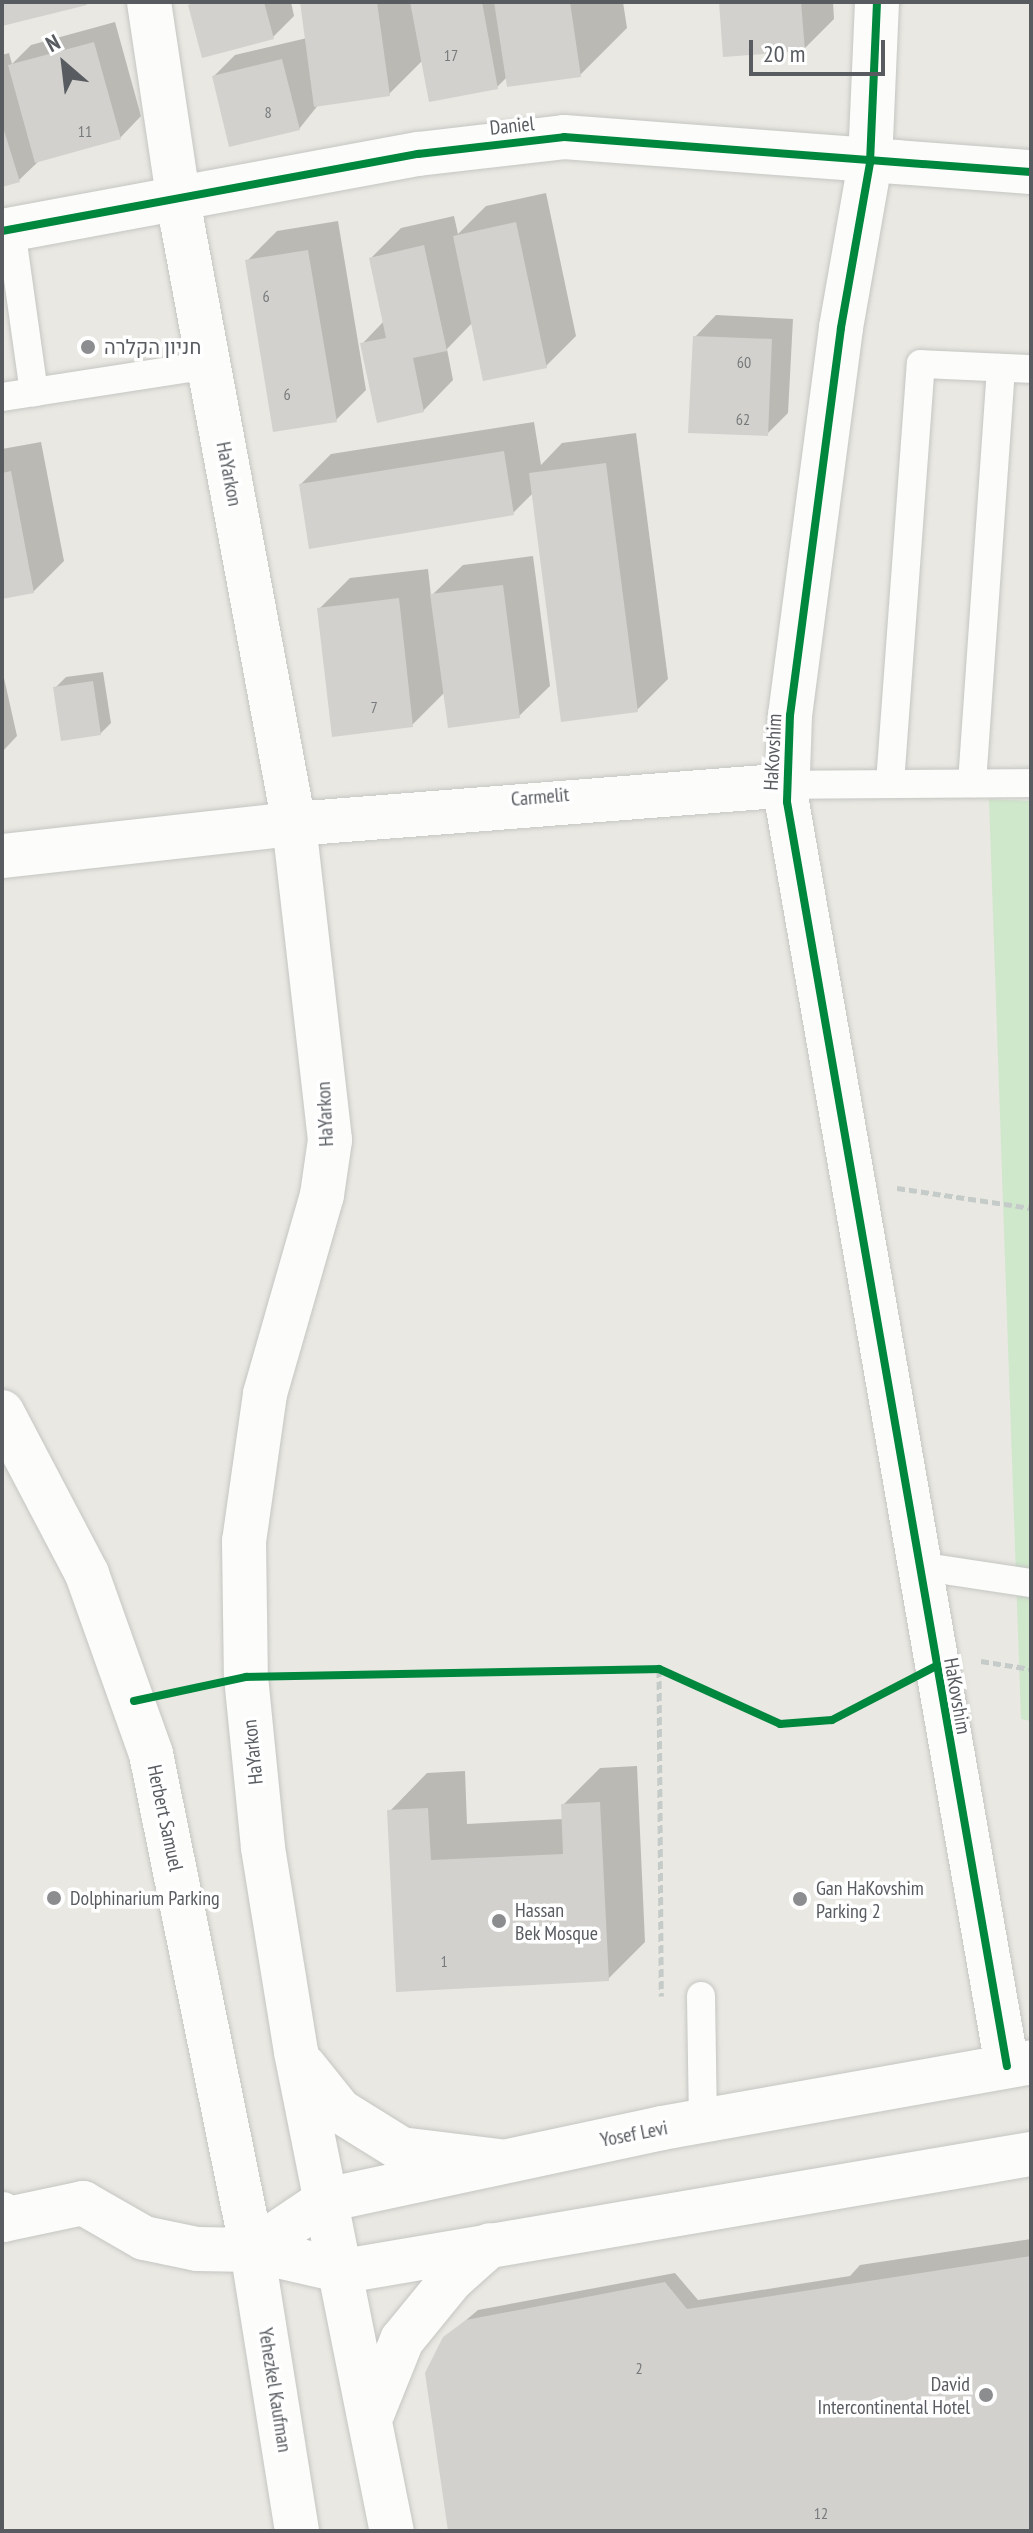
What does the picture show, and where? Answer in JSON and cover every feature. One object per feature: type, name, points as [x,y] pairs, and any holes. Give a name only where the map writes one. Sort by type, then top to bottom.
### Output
[{"type":"street","name":"HaYarkon","points":[[149,2],[179,199],[294,824],[330,1140],[322,1195],[265,1394],[244,1556],[246,1677],[263,1848],[296,2052],[344,2271]]},
{"type":"street","name":"HaKovshim","points":[[877,2],[870,163],[841,328],[790,715],[798,887],[1020,2064]]},
{"type":"street","name":"Daniel","points":[[7,230],[418,154],[564,137],[870,163],[1031,172]]},
{"type":"street","name":"Carmelit","points":[[2,856],[294,824],[795,785]]},
{"type":"street","name":"Herbert Samuel","points":[[2,1412],[87,1574],[151,1754],[252,2250]]},
{"type":"street","points":[[296,2052],[340,2111],[401,2149],[499,2161]]},
{"type":"street","name":"Yosef Levi","points":[[252,2250],[326,2200],[499,2161],[703,2121],[1020,2064]]},
{"type":"street","points":[[2,2214],[3,2220],[83,2203],[144,2238],[197,2249],[252,2250],[344,2271],[1031,2154]]},
{"type":"street","points":[[372,2415],[402,2340],[442,2289],[490,2245]]},
{"type":"street","name":"Yehezkel Kaufman","points":[[252,2250],[297,2531]]},
{"type":"street","points":[[344,2271],[392,2531]]},
{"type":"lane","points":[[7,230],[34,392]]},
{"type":"lane","points":[[890,783],[921,364],[1031,369]]},
{"type":"lane","points":[[2,397],[209,365]]},
{"type":"lane","points":[[972,783],[1001,368]]},
{"type":"lane","name":"Carmelit","points":[[795,785],[1031,783]]},
{"type":"lane","name":"HaKovshim","points":[[795,785],[866,1183],[926,1567]]},
{"type":"lane","points":[[926,1567],[1031,1583]]},
{"type":"lane","points":[[701,1996],[703,2121]]},
{"type":"path","points":[[866,1183],[1031,1208]]},
{"type":"path","points":[[659,1669],[661,2002]]},
{"type":"green space","points":[[989,799],[1031,801],[1031,1721],[1021,1719]]},
{"type":"building","points":[[2,2],[86,2],[87,5],[2,26]]},
{"type":"building","points":[[197,2],[264,2],[274,39],[202,58],[188,5]]},
{"type":"building","points":[[300,2],[377,2],[390,96],[314,107]]},
{"type":"building","points":[[410,2],[482,2],[498,89],[429,102]]},
{"type":"building","points":[[494,2],[570,2],[581,77],[507,87]]},
{"type":"building","points":[[719,2],[801,2],[805,51],[723,57]]},
{"type":"building","points":[[94,42],[121,139],[35,163],[8,65]]},
{"type":"building","points":[[282,59],[300,130],[229,147],[212,76]]},
{"type":"building","points":[[2,124],[20,182],[2,187]]},
{"type":"building","points":[[516,222],[547,368],[483,381],[453,236]]},
{"type":"building","points":[[424,245],[447,351],[413,358],[424,412],[377,423],[360,343],[386,338],[369,258]]},
{"type":"building","points":[[308,250],[337,422],[273,432],[245,260]]},
{"type":"building","points":[[693,336],[772,339],[768,436],[688,433]]},
{"type":"building","points":[[504,451],[514,515],[309,549],[299,484]]},
{"type":"building","points":[[606,463],[638,712],[561,722],[529,473]]},
{"type":"building","points":[[11,471],[34,593],[2,599],[2,473]]},
{"type":"building","points":[[503,585],[520,718],[448,728],[430,594]]},
{"type":"building","points":[[399,598],[413,727],[332,737],[317,608]]},
{"type":"building","points":[[93,681],[101,735],[61,741],[53,687]]},
{"type":"building","name":"Hassan Bek Mosque","points":[[600,1802],[609,1981],[396,1992],[387,1810],[428,1808],[431,1860],[563,1854],[561,1804]]},
{"type":"building","points":[[1031,2256],[1031,2531],[448,2531],[425,2373],[443,2337],[466,2320],[665,2282],[687,2309]]},
{"type":"cycle path","points":[[877,2],[870,163],[841,328],[790,715],[787,802],[1007,2066]]},
{"type":"cycle path","points":[[2,231],[418,154],[564,137],[1031,172]]},
{"type":"cycle path","points":[[134,1701],[246,1677],[659,1669],[780,1724],[832,1720],[936,1666]]},
{"type":"place","name":"חניון הקלרה","points":[[88,347]]},
{"type":"place","name":"Dolphinarium Parking","points":[[54,1898]]},
{"type":"place","name":"Gan HaKovshim Parking 2","points":[[800,1899]]},
{"type":"place","name":"Hassan Bek Mosque","points":[[499,1921]]},
{"type":"place","name":"David Intercontinental Hotel","points":[[986,2395]]}]
